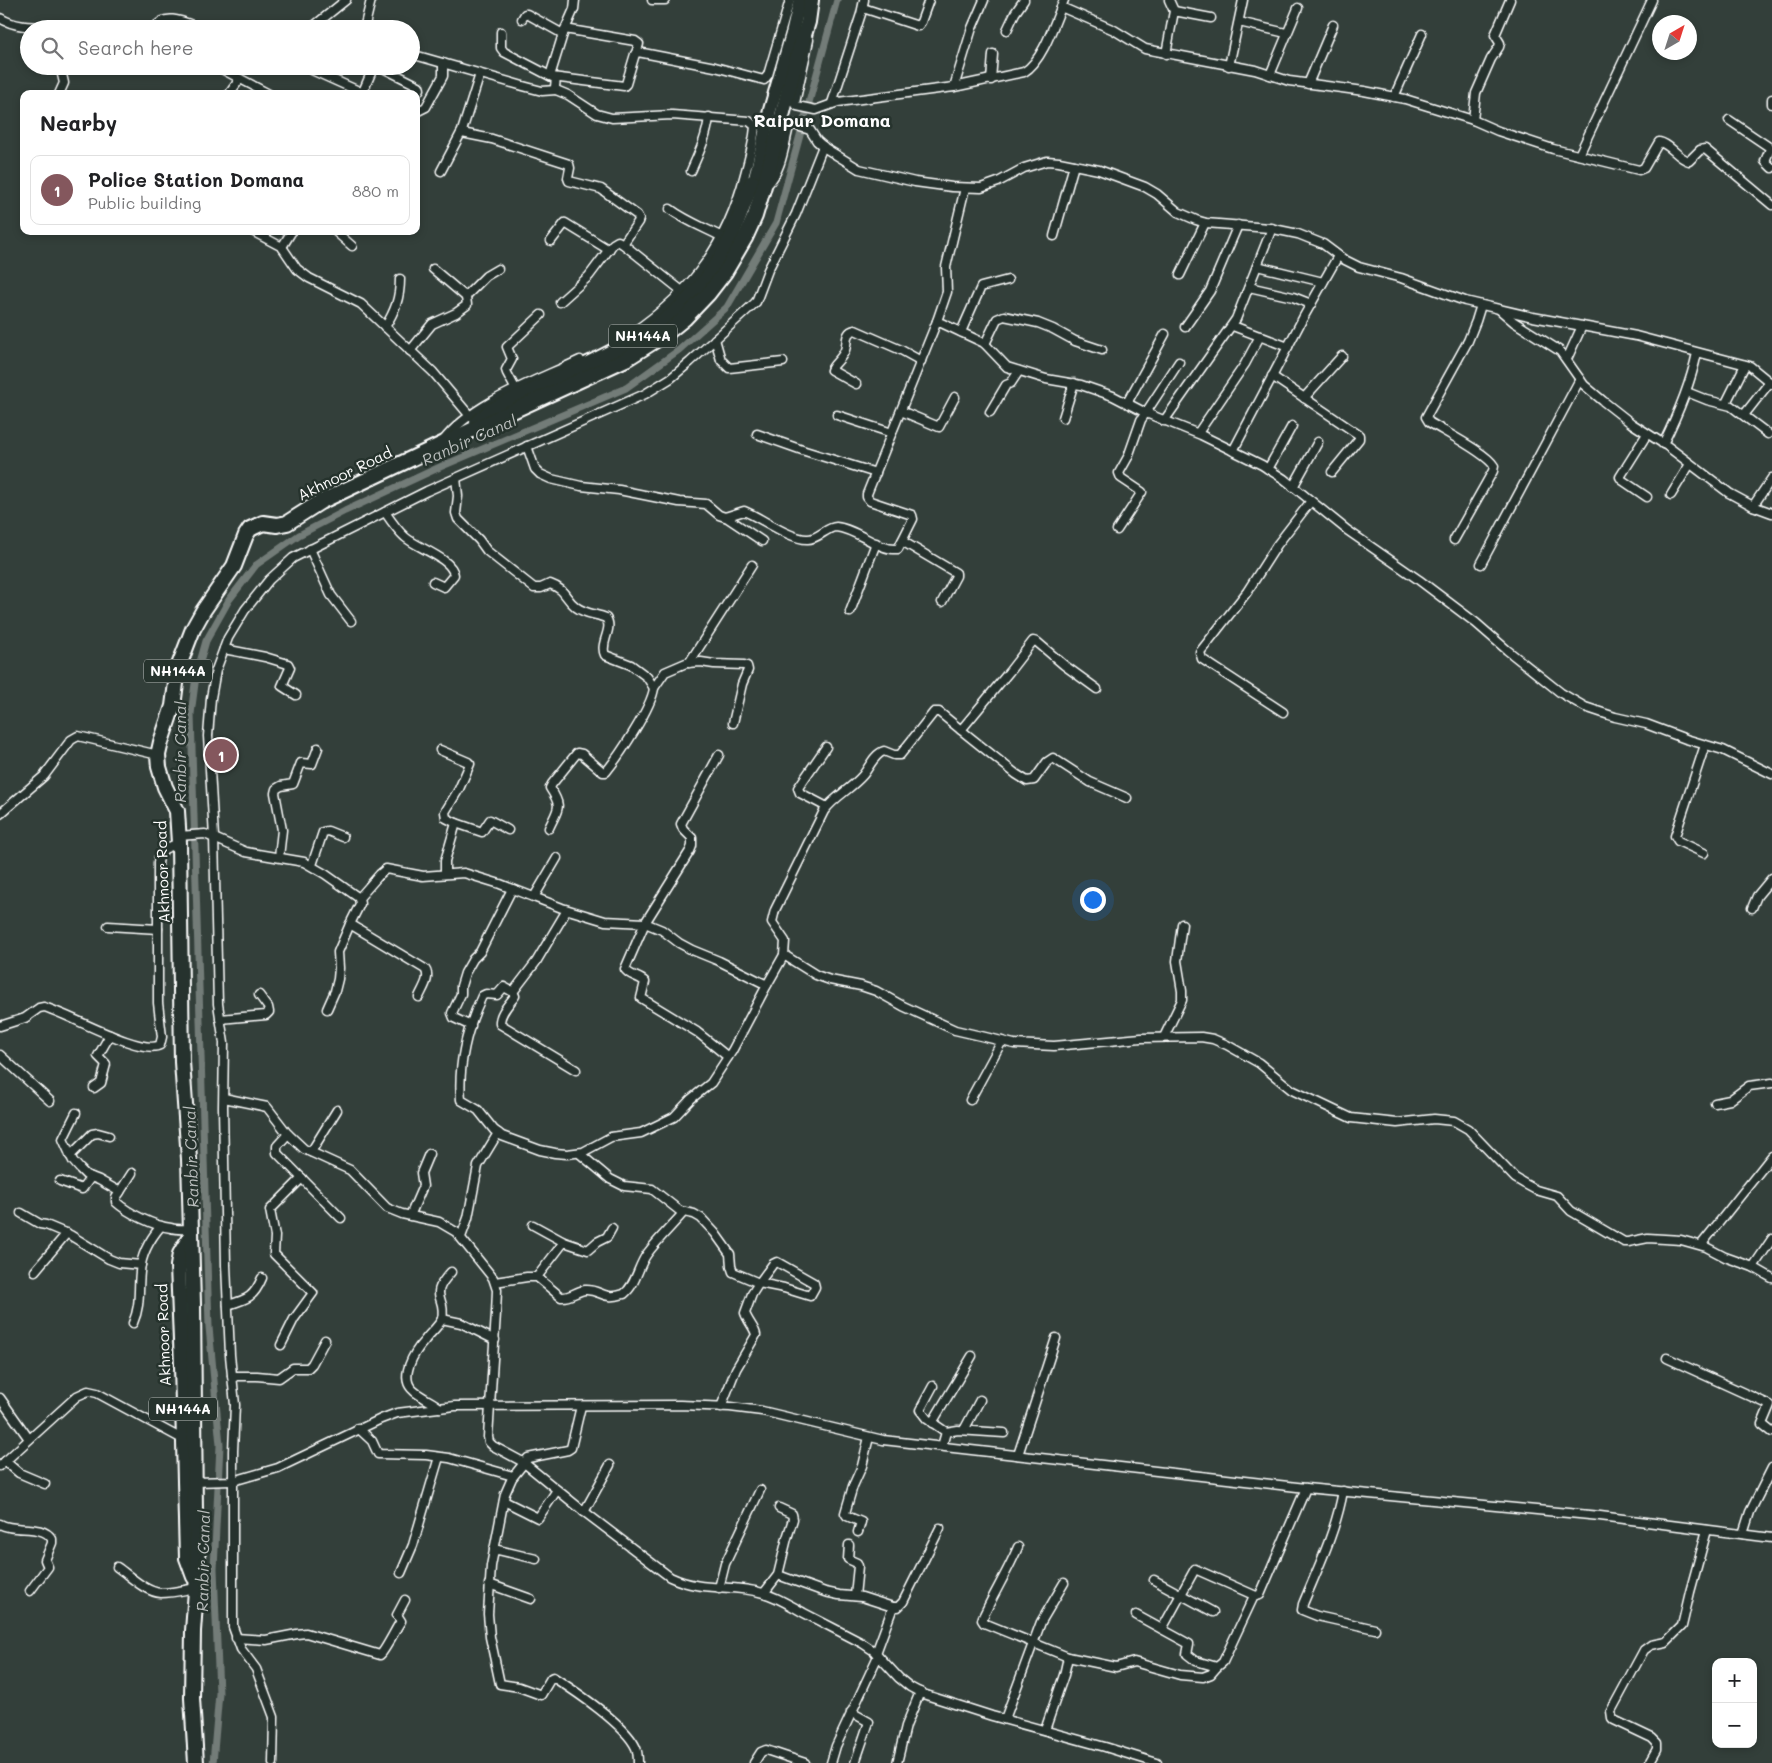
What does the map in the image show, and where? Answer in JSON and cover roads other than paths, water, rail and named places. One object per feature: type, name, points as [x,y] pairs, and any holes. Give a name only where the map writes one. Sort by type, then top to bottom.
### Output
[{"type":"highway","name":"Akhnoor Road","points":[[196,1763],[192,1698],[198,1563],[189,1159],[182,1062],[182,838],[177,811],[161,776],[158,755],[173,706],[178,668],[193,629],[203,610],[234,566],[242,541],[250,529],[263,524],[277,525],[287,523],[320,502],[626,359],[675,326],[708,294],[728,267],[745,238],[759,205],[759,186],[787,125],[788,92],[808,22],[811,0]]},
{"type":"highway","name":"Akhnoor Road","points":[[191,1232],[180,1254],[178,1266],[187,1558],[196,1586]]},
{"type":"main road","points":[[759,186],[770,110],[800,0]]},
{"type":"street","points":[[321,20],[346,0]]},
{"type":"street","points":[[366,20],[372,0]]},
{"type":"street","points":[[556,90],[553,77],[564,32],[574,9],[575,0]]},
{"type":"street","points":[[652,0],[665,0]]},
{"type":"street","points":[[636,52],[715,67],[764,80],[768,75],[790,0]]},
{"type":"street","points":[[832,103],[863,4],[918,26],[929,0]]},
{"type":"street","points":[[954,87],[972,28],[984,0]]},
{"type":"street","points":[[1007,30],[1024,0]]},
{"type":"street","points":[[1166,54],[1174,11],[1169,0]]},
{"type":"street","points":[[1229,66],[1243,0]]},
{"type":"street","points":[[1473,120],[1476,93],[1490,60],[1499,47],[1500,43],[1495,35],[1510,0]]},
{"type":"street","points":[[1579,155],[1652,0]]},
{"type":"street","points":[[808,22],[809,38],[795,101],[797,106],[814,110],[832,103],[954,87],[1024,72],[1030,69],[1038,60],[1062,4],[1114,30],[1145,50],[1255,70],[1289,82],[1394,97],[1473,120],[1498,131],[1579,155],[1642,170],[1659,142],[1666,144],[1683,159],[1689,161],[1700,150],[1705,149],[1772,205]]},
{"type":"street","points":[[1270,75],[1298,8]]},
{"type":"street","points":[[1174,11],[1211,18]]},
{"type":"street","points":[[501,32],[501,48],[504,52],[553,77],[624,86],[626,84],[639,44],[636,41],[564,32],[527,14],[522,19]]},
{"type":"street","points":[[0,18],[20,25]]},
{"type":"street","points":[[1239,22],[1286,33]]},
{"type":"street","points":[[1308,84],[1333,25]]},
{"type":"street","points":[[1394,97],[1422,34]]},
{"type":"street","points":[[991,80],[993,54]]},
{"type":"street","points":[[420,56],[542,91],[556,90],[568,95],[593,112],[606,117],[625,118],[672,115],[708,117],[749,121],[755,126],[740,194],[734,212],[708,262],[682,291],[656,315],[614,344],[516,390],[470,416],[449,433],[440,445]]},
{"type":"street","points":[[420,110],[426,107],[444,76],[444,63]]},
{"type":"street","points":[[441,171],[462,133],[480,74]]},
{"type":"street","points":[[60,90],[64,80],[63,75]]},
{"type":"street","points":[[233,75],[261,90]]},
{"type":"street","points":[[324,75],[358,90]]},
{"type":"street","points":[[366,90],[371,75]]},
{"type":"street","points":[[397,75],[418,86],[419,90]]},
{"type":"street","points":[[233,90],[240,79]]},
{"type":"street","points":[[1772,99],[1772,104]]},
{"type":"street","points":[[691,170],[703,143],[708,127],[708,117]]},
{"type":"street","points":[[1729,120],[1769,147],[1770,149],[1765,161],[1772,168]]},
{"type":"street","points":[[787,125],[808,129],[823,146],[866,172],[915,182],[965,188],[989,186],[1024,168],[1047,161],[1099,170],[1157,194],[1186,217],[1204,222],[1272,228],[1312,239],[1323,244],[1338,256],[1360,267],[1401,278],[1481,305],[1636,336],[1746,365],[1757,370],[1771,383],[1744,415]]},
{"type":"street","points":[[462,133],[492,139],[569,164],[568,178],[570,181],[601,189],[637,215],[638,222],[623,244]]},
{"type":"street","points":[[273,1763],[274,1717],[256,1669],[236,1638],[233,1627],[235,1405],[228,1305],[224,1043],[217,989],[214,837],[208,736],[211,698],[216,670],[228,638],[245,610],[269,580],[293,558],[456,478],[645,394],[670,378],[716,339],[756,302],[768,270],[796,214],[823,146]]},
{"type":"street","points":[[1054,236],[1074,165]]},
{"type":"street","points":[[726,517],[744,511],[804,539],[816,537],[837,527],[890,549],[897,550],[913,517],[910,514],[868,499],[867,494],[947,292],[946,267],[965,188]]},
{"type":"street","points":[[670,210],[722,237]]},
{"type":"street","points":[[1180,276],[1204,222]]},
{"type":"street","points":[[550,241],[565,223],[609,250]]},
{"type":"street","points":[[1185,327],[1210,291],[1238,225]]},
{"type":"street","points":[[1164,421],[1211,353],[1233,326],[1272,228]]},
{"type":"street","points":[[260,235],[282,247],[300,272],[318,284],[356,301],[441,380],[470,416]]},
{"type":"street","points":[[282,247],[290,235]]},
{"type":"street","points":[[340,235],[352,246]]},
{"type":"street","points":[[560,302],[590,276],[618,241],[682,291]]},
{"type":"street","points":[[1232,451],[1338,256]]},
{"type":"street","points":[[1257,266],[1323,282]]},
{"type":"street","points":[[410,350],[432,324],[467,305],[466,297],[433,269]]},
{"type":"street","points":[[466,297],[486,276],[498,269]]},
{"type":"street","points":[[385,327],[398,302],[400,279]]},
{"type":"street","points":[[961,332],[981,287],[1008,280]]},
{"type":"street","points":[[1249,287],[1293,297],[1311,304]]},
{"type":"street","points":[[1454,540],[1494,466],[1492,462],[1429,422],[1426,417],[1468,341],[1481,305]]},
{"type":"street","points":[[1499,309],[1514,322],[1560,351],[1580,379],[1603,402],[1728,493],[1772,513]]},
{"type":"street","points":[[516,390],[506,370],[512,359],[507,347],[541,315]]},
{"type":"street","points":[[985,344],[997,320],[1004,316],[1038,323],[1075,341],[1102,350]]},
{"type":"street","points":[[937,321],[985,344],[1003,364],[1046,379],[1074,383],[1098,390],[1146,414],[1198,433],[1268,469],[1347,530],[1419,580],[1476,623],[1528,668],[1572,700],[1600,713],[1646,724],[1739,757],[1772,774]]},
{"type":"street","points":[[1233,326],[1288,347]]},
{"type":"street","points":[[1567,359],[1582,326]]},
{"type":"street","points":[[856,384],[830,370],[843,355],[846,348],[847,335],[852,330],[886,343],[921,361]]},
{"type":"street","points":[[1127,403],[1165,334]]},
{"type":"street","points":[[1198,433],[1245,364],[1260,336]]},
{"type":"street","points":[[716,339],[721,360],[729,368],[782,362]]},
{"type":"street","points":[[1663,444],[1687,392],[1697,353]]},
{"type":"street","points":[[1304,398],[1342,356]]},
{"type":"street","points":[[1116,530],[1142,494],[1141,491],[1121,478],[1119,473],[1128,457],[1140,423],[1179,362]]},
{"type":"street","points":[[1726,403],[1746,365]]},
{"type":"street","points":[[990,412],[1006,384],[1011,383],[1019,371]]},
{"type":"street","points":[[1272,376],[1359,435],[1359,439],[1332,472]]},
{"type":"street","points":[[1481,564],[1580,379]]},
{"type":"street","points":[[1064,418],[1074,383]]},
{"type":"street","points":[[1687,392],[1716,402],[1726,403],[1768,434]]},
{"type":"street","points":[[900,411],[939,427],[955,397]]},
{"type":"street","points":[[837,415],[892,433]]},
{"type":"street","points":[[1268,469],[1292,426]]},
{"type":"street","points":[[757,434],[876,473]]},
{"type":"street","points":[[1647,434],[1620,477],[1647,497]]},
{"type":"street","points":[[1293,487],[1318,442]]},
{"type":"street","points":[[527,446],[535,469],[540,474],[551,479],[581,486],[618,490],[679,502],[706,504],[719,515],[726,517],[762,541]]},
{"type":"street","points":[[1671,495],[1690,464]]},
{"type":"street","points":[[456,478],[458,496],[456,513],[458,519],[479,540],[487,552],[534,588],[553,585],[563,590],[576,607],[606,618],[609,622],[603,648],[605,655],[631,665],[646,677],[654,688]]},
{"type":"street","points":[[1753,506],[1772,478]]},
{"type":"street","points":[[1283,712],[1202,659],[1200,652],[1247,592],[1277,545],[1311,501]]},
{"type":"street","points":[[385,512],[407,539],[441,559],[453,570],[454,575],[444,587],[433,582]]},
{"type":"street","points":[[902,541],[956,573],[942,602]]},
{"type":"street","points":[[850,612],[876,543]]},
{"type":"street","points":[[310,549],[331,595],[351,621]]},
{"type":"street","points":[[689,663],[752,565]]},
{"type":"street","points":[[961,730],[1010,672],[1033,641],[1037,642],[1097,689]]},
{"type":"street","points":[[224,649],[265,657],[288,664],[290,668],[282,686],[296,695]]},
{"type":"street","points":[[549,828],[559,807],[557,799],[550,788],[552,784],[577,753],[582,754],[602,772],[606,772],[642,718],[654,688],[665,672],[689,663],[701,662],[747,666],[748,670],[742,684],[732,723]]},
{"type":"street","points":[[513,992],[504,987],[497,995],[484,995],[471,1026],[463,1054],[460,1098],[478,1110],[498,1133],[540,1150],[555,1153],[579,1153],[593,1148],[611,1137],[641,1133],[674,1117],[711,1083],[728,1057],[784,955],[785,941],[783,936],[773,926],[772,917],[827,807],[862,776],[880,752],[884,751],[900,755],[934,712],[939,712],[1027,781],[1034,780],[1047,762],[1053,758],[1090,782],[1127,798]]},
{"type":"street","points":[[0,814],[44,776],[70,740],[78,736],[158,755]]},
{"type":"street","points":[[1704,853],[1678,841],[1675,836],[1705,745]]},
{"type":"street","points":[[826,747],[798,788],[800,793],[827,807]]},
{"type":"street","points":[[279,857],[282,830],[275,794],[276,789],[293,784],[301,763],[312,764],[318,748]]},
{"type":"street","points":[[440,750],[470,764],[459,789],[444,812],[446,818],[482,832],[490,820],[508,830]]},
{"type":"street","points":[[719,755],[681,824],[682,829],[692,838],[690,852],[645,923],[625,969],[628,973],[645,982],[641,998],[697,1032],[728,1057]]},
{"type":"street","points":[[445,874],[445,861],[456,823]]},
{"type":"street","points":[[312,865],[324,830],[343,837]]},
{"type":"street","points":[[0,1026],[33,1013],[42,1007],[49,1008],[107,1041],[159,1046],[162,1037],[158,1003],[159,857],[166,847],[182,838],[205,834],[246,852],[312,865],[359,898],[360,904],[338,952],[338,979],[335,991],[326,1009]]},
{"type":"street","points":[[534,897],[557,858]]},
{"type":"street","points":[[359,898],[386,869],[423,876],[464,874],[512,889],[567,910],[605,921],[645,923],[662,930],[692,950],[719,960],[767,985]]},
{"type":"street","points":[[1752,908],[1757,896],[1772,878]]},
{"type":"street","points":[[471,1026],[454,1018],[452,1013],[461,994],[461,986],[467,970],[473,959],[480,952],[512,889]]},
{"type":"street","points":[[567,910],[536,962],[513,992],[515,996],[503,1012],[500,1024],[576,1070]]},
{"type":"street","points":[[350,924],[428,971],[428,978],[419,997]]},
{"type":"street","points":[[1164,1037],[1182,1000],[1177,961],[1182,924]]},
{"type":"street","points":[[108,926],[158,929]]},
{"type":"street","points":[[784,955],[816,975],[830,980],[861,986],[955,1030],[1002,1042],[1054,1046],[1107,1040],[1164,1037],[1201,1037],[1213,1039],[1259,1063],[1292,1090],[1350,1118],[1397,1123],[1434,1119],[1454,1121],[1468,1129],[1515,1178],[1536,1190],[1557,1196],[1572,1211],[1624,1242],[1648,1238],[1681,1240],[1701,1245],[1753,1267],[1772,1278]]},
{"type":"street","points":[[220,1019],[266,1015],[269,1009],[259,995]]},
{"type":"street","points":[[94,1088],[101,1083],[106,1068],[106,1064],[98,1056],[107,1041]]},
{"type":"street","points":[[970,1100],[1002,1042]]},
{"type":"street","points":[[0,1055],[50,1101]]},
{"type":"street","points":[[1715,1102],[1730,1100],[1749,1086],[1772,1083]]},
{"type":"street","points":[[224,1098],[268,1107],[288,1134],[304,1148],[350,1170],[387,1208],[410,1216],[439,1222],[449,1226],[461,1237],[495,1282],[497,1290],[489,1442],[524,1462],[584,1512],[670,1577],[684,1584],[698,1587],[764,1593],[862,1643],[877,1654],[899,1678],[920,1692],[1157,1763]]},
{"type":"street","points":[[311,1152],[337,1110]]},
{"type":"street","points":[[76,1112],[63,1139],[70,1156],[80,1169],[91,1177],[120,1192]]},
{"type":"street","points":[[70,1156],[92,1134],[98,1133],[109,1136]]},
{"type":"street","points":[[461,1237],[468,1218],[478,1166],[498,1133]]},
{"type":"street","points":[[288,1134],[277,1146],[276,1151],[341,1218]]},
{"type":"street","points":[[579,1153],[610,1179],[624,1186],[652,1189],[684,1212],[701,1218],[730,1254],[733,1272],[759,1283],[784,1288],[809,1297],[815,1285],[814,1283],[777,1262],[773,1264],[759,1283],[752,1294],[745,1313],[756,1335],[736,1368],[721,1407]]},
{"type":"street","points":[[410,1216],[423,1186],[421,1173],[430,1154]]},
{"type":"street","points":[[1701,1245],[1772,1156]]},
{"type":"street","points":[[132,1173],[115,1199],[117,1204],[132,1214],[161,1226],[191,1232]]},
{"type":"street","points":[[60,1181],[82,1189],[91,1177]]},
{"type":"street","points":[[281,1345],[294,1319],[313,1293],[274,1254],[275,1236],[270,1210],[302,1178]]},
{"type":"street","points":[[495,1282],[527,1276],[536,1277],[561,1297],[586,1290],[606,1297],[624,1294],[632,1286],[640,1265],[648,1252],[684,1212]]},
{"type":"street","points":[[22,1213],[40,1224],[67,1233],[108,1259],[119,1263],[141,1265]]},
{"type":"street","points":[[133,1323],[138,1312],[140,1298],[141,1265],[150,1239],[161,1226]]},
{"type":"street","points":[[533,1226],[564,1242],[588,1250],[597,1242],[607,1237],[612,1228]]},
{"type":"street","points":[[35,1271],[67,1233]]},
{"type":"street","points":[[1753,1267],[1772,1239]]},
{"type":"street","points":[[536,1277],[564,1242]]},
{"type":"street","points":[[440,1408],[414,1391],[409,1386],[407,1380],[410,1362],[442,1319],[443,1312],[438,1295],[439,1287],[451,1272]]},
{"type":"street","points":[[228,1305],[252,1296],[262,1278]]},
{"type":"street","points":[[442,1319],[460,1324],[495,1340]]},
{"type":"street","points":[[1018,1455],[1056,1338]]},
{"type":"street","points":[[232,1376],[279,1378],[293,1368],[308,1368],[325,1340]]},
{"type":"street","points":[[932,1422],[972,1356]]},
{"type":"street","points":[[1667,1358],[1771,1403],[1762,1424],[1772,1432]]},
{"type":"street","points":[[933,1386],[920,1410],[946,1432],[964,1430],[1004,1433]]},
{"type":"street","points":[[45,1484],[19,1474],[3,1463],[77,1396],[88,1391],[97,1392],[184,1440]]},
{"type":"street","points":[[0,1398],[28,1439]]},
{"type":"street","points":[[964,1430],[980,1400]]},
{"type":"street","points":[[195,1482],[233,1482],[278,1468],[358,1428],[397,1413],[455,1406],[721,1407],[762,1411],[883,1440],[1306,1488],[1600,1516],[1772,1538]]},
{"type":"street","points":[[582,1406],[573,1444],[570,1449],[530,1457],[513,1476],[504,1502],[494,1549],[489,1584],[488,1614],[490,1637],[500,1684],[519,1687],[541,1695],[553,1677],[587,1700],[620,1728],[637,1749],[638,1763]]},
{"type":"street","points":[[358,1428],[372,1441],[378,1454],[439,1457],[478,1465],[513,1476]]},
{"type":"street","points":[[942,1446],[946,1432]]},
{"type":"street","points":[[858,1532],[861,1522],[846,1516],[845,1513],[853,1486],[860,1471],[869,1437]]},
{"type":"street","points":[[401,1573],[413,1545],[439,1457]]},
{"type":"street","points":[[584,1512],[610,1465]]},
{"type":"street","points":[[1743,1534],[1750,1512],[1772,1468]]},
{"type":"street","points":[[1162,1629],[1195,1569],[1254,1596],[1262,1593],[1306,1488]]},
{"type":"street","points":[[504,1502],[538,1518],[557,1490]]},
{"type":"street","points":[[719,1588],[725,1564],[760,1490]]},
{"type":"street","points":[[1342,1491],[1335,1523],[1302,1604],[1302,1610],[1316,1616],[1375,1629]]},
{"type":"street","points":[[764,1593],[778,1575],[794,1517],[792,1514],[779,1508]]},
{"type":"street","points":[[0,1525],[14,1529],[38,1530],[45,1532],[52,1539],[46,1560],[48,1567],[30,1591]]},
{"type":"street","points":[[778,1575],[825,1592],[862,1597],[898,1607],[903,1602],[940,1528]]},
{"type":"street","points":[[1649,1763],[1657,1749],[1657,1743],[1652,1738],[1614,1720],[1611,1711],[1644,1650],[1651,1645],[1666,1642],[1682,1626],[1708,1530]]},
{"type":"street","points":[[849,1545],[848,1559],[858,1564],[854,1596]]},
{"type":"street","points":[[1018,1547],[1008,1571],[994,1592],[982,1620],[984,1623],[1068,1657],[1116,1667],[1134,1662],[1180,1675],[1203,1677],[1211,1674],[1222,1662],[1254,1596]]},
{"type":"street","points":[[494,1549],[536,1559]]},
{"type":"street","points":[[117,1567],[150,1590],[156,1592],[162,1593],[196,1586]]},
{"type":"street","points":[[1154,1580],[1214,1612]]},
{"type":"street","points":[[1005,1719],[1041,1622],[1064,1583]]},
{"type":"street","points":[[489,1584],[531,1599]]},
{"type":"street","points":[[236,1638],[266,1640],[306,1633],[380,1654],[384,1651],[389,1639],[401,1621],[397,1615],[405,1600]]},
{"type":"street","points":[[831,1763],[836,1746],[877,1654],[893,1607]]},
{"type":"street","points":[[1136,1615],[1189,1644],[1187,1654],[1196,1661],[1217,1667]]},
{"type":"street","points":[[1045,1730],[1064,1675],[1068,1657]]},
{"type":"street","points":[[897,1763],[906,1726],[920,1692]]},
{"type":"street","points":[[851,1712],[869,1722],[856,1763]]},
{"type":"street","points":[[754,1763],[761,1752],[766,1750],[806,1763]]},
{"type":"waterway","name":"Ranbir Canal","points":[[213,1763],[219,1693],[214,1569],[220,1445],[209,1327],[191,714],[196,676],[206,641],[229,600],[256,565],[299,535],[345,511],[440,467],[626,388],[679,350],[727,307],[776,223],[837,0]]},
{"type":"place","name":"Police Station Domana","points":[[221,755]]},
{"type":"district","name":"Raipur Domana","points":[[822,121]]}]
